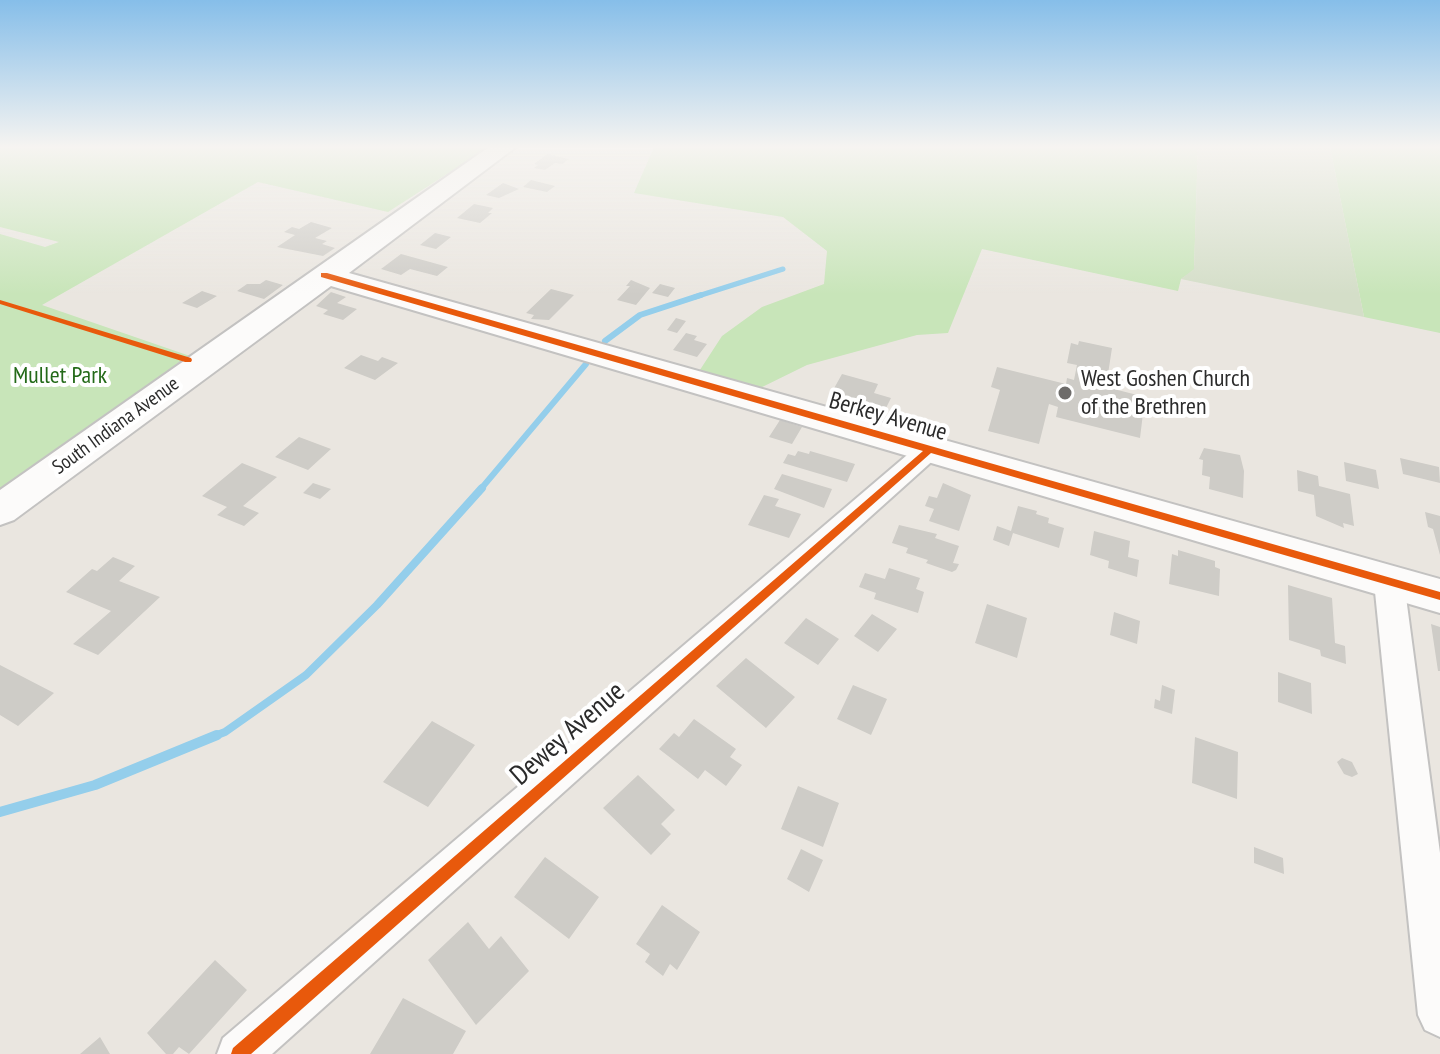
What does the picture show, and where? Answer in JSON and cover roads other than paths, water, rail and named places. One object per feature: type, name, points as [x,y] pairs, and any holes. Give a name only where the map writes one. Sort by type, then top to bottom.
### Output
[{"type":"street","name":"South Indiana Avenue","points":[[0,510],[435,196]]},
{"type":"street","name":"Berkey Avenue","points":[[324,275],[1440,596]]},
{"type":"street","name":"Dewey Avenue","points":[[239,1054],[929,450]]},
{"type":"street","points":[[1389,582],[1440,1015]]},
{"type":"waterway","points":[[695,297],[783,269]]},
{"type":"waterway","points":[[605,341],[640,315],[701,295]]},
{"type":"waterway","points":[[480,490],[586,364]]},
{"type":"waterway","points":[[214,736],[225,732],[306,675],[377,605],[482,488]]},
{"type":"waterway","points":[[0,812],[95,785],[214,736]]},
{"type":"place","name":"West Goshen Church of the Brethren","points":[[1065,393]]},
{"type":"park label","name":"Mullet Park","points":[[60,376]]}]
